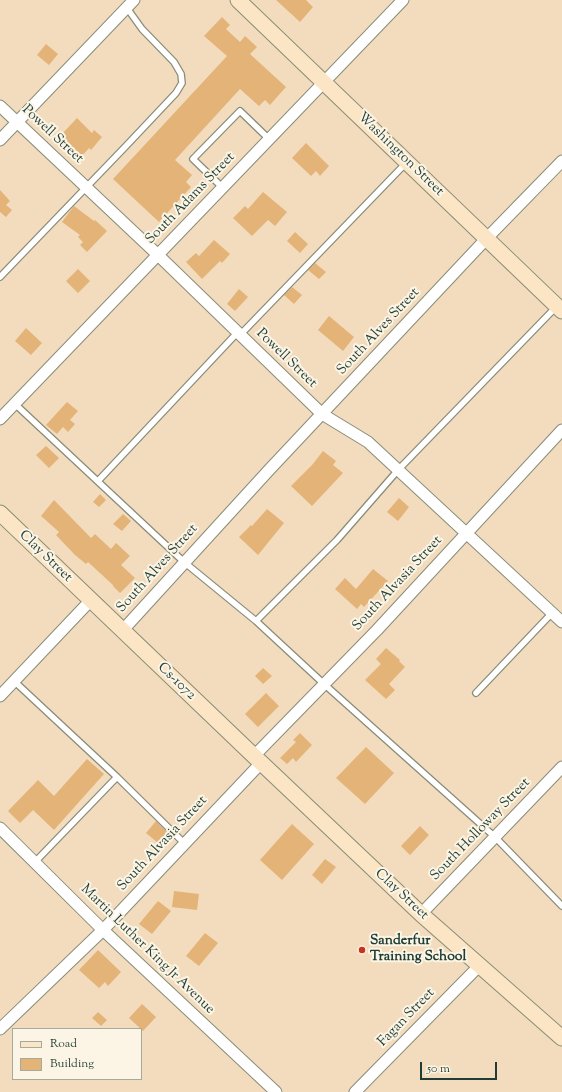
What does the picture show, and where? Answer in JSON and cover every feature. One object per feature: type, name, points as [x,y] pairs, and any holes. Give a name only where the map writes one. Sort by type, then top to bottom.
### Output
[{"type":"street","name":"South Adams Street","points":[[0,419],[325,83],[403,0]]},
{"type":"street","name":"Washington Street","points":[[243,1],[325,83],[560,308]]},
{"type":"street","points":[[0,140],[131,4]]},
{"type":"street","name":"Powell Street","points":[[0,106],[158,255],[322,414],[368,442],[399,469],[562,622]]},
{"type":"street","name":"South Alves Street","points":[[122,631],[322,414],[487,238],[562,161]]},
{"type":"street","name":"South Alvasia Street","points":[[0,1029],[103,930],[184,843],[324,684],[562,430]]},
{"type":"street","name":"Clay Street","points":[[0,513],[90,600]]},
{"type":"street","points":[[2,692],[90,600]]},
{"type":"street","name":"Cs-1072","points":[[90,600],[257,760]]},
{"type":"street","name":"Clay Street","points":[[257,760],[421,914],[562,1038]]},
{"type":"street","name":"South Holloway Street","points":[[421,914],[562,767]]},
{"type":"street","name":"Martin Luther King Jr Avenue","points":[[0,828],[103,930],[276,1092]]},
{"type":"street","name":"Fagan Street","points":[[355,1092],[480,965]]},
{"type":"lane","points":[[0,277],[176,93],[182,83],[181,74],[174,62],[142,29],[131,4]]},
{"type":"lane","points":[[223,188],[193,159],[240,111],[270,140]]},
{"type":"lane","points":[[98,481],[238,334],[407,161]]},
{"type":"lane","points":[[256,621],[337,540],[399,469],[560,308]]},
{"type":"lane","points":[[15,404],[184,562],[256,621],[495,837],[562,906]]},
{"type":"lane","points":[[476,693],[552,613]]},
{"type":"lane","points":[[14,681],[117,777],[184,843]]},
{"type":"lane","points":[[35,862],[117,777]]},
{"type":"building","points":[[276,0],[306,0],[313,7],[300,22]]},
{"type":"building","points":[[222,17],[230,25],[226,29],[240,42],[245,36],[257,47],[250,54],[286,87],[270,105],[265,100],[259,106],[240,89],[175,160],[192,175],[186,182],[191,187],[159,222],[113,179],[227,56],[204,36]]},
{"type":"building","points":[[46,44],[58,54],[49,65],[37,55]]},
{"type":"building","points":[[77,118],[92,133],[94,130],[102,137],[91,150],[89,148],[82,156],[61,135]]},
{"type":"building","points":[[306,143],[329,166],[320,176],[316,171],[311,176],[292,158]]},
{"type":"building","points":[[0,190],[10,201],[6,205],[12,210],[6,217],[0,212]]},
{"type":"building","points":[[263,192],[287,212],[275,226],[268,220],[252,236],[233,218],[245,206],[248,209]]},
{"type":"building","points":[[74,206],[94,221],[95,220],[107,231],[87,252],[80,245],[83,242],[78,237],[80,235],[62,222]]},
{"type":"building","points":[[295,232],[308,244],[300,253],[287,241]]},
{"type":"building","points":[[214,240],[230,254],[222,263],[220,261],[202,279],[186,262],[196,253],[199,256]]},
{"type":"building","points":[[315,263],[326,272],[319,279],[308,270]]},
{"type":"building","points":[[78,269],[90,281],[78,293],[66,281]]},
{"type":"building","points":[[292,287],[302,295],[294,304],[284,295]]},
{"type":"building","points":[[239,289],[248,297],[235,311],[227,304]]},
{"type":"building","points":[[329,316],[354,337],[343,351],[318,330]]},
{"type":"building","points":[[26,328],[42,343],[31,355],[15,341]]},
{"type":"building","points":[[67,402],[78,411],[70,420],[75,424],[68,432],[63,427],[57,434],[46,425]]},
{"type":"building","points":[[46,446],[59,458],[49,468],[36,455]]},
{"type":"building","points":[[323,451],[336,461],[333,465],[343,473],[312,506],[291,486],[312,465]]},
{"type":"building","points":[[100,494],[106,500],[99,507],[93,502]]},
{"type":"building","points":[[399,498],[409,507],[398,521],[387,512]]},
{"type":"building","points":[[54,500],[91,538],[95,534],[111,549],[116,543],[130,556],[121,565],[135,578],[120,593],[88,562],[86,564],[75,555],[56,535],[59,532],[41,516]]},
{"type":"building","points":[[267,509],[284,523],[258,555],[239,537],[251,525],[252,526]]},
{"type":"building","points":[[123,514],[131,521],[122,531],[113,524]]},
{"type":"building","points":[[373,569],[388,581],[364,607],[361,604],[357,609],[335,589],[345,578],[356,589]]},
{"type":"building","points":[[386,648],[400,660],[399,661],[405,667],[389,684],[395,690],[386,699],[365,680],[381,664],[376,659]]},
{"type":"building","points":[[263,668],[272,676],[263,684],[255,676]]},
{"type":"building","points":[[266,693],[279,706],[258,727],[245,714]]},
{"type":"building","points":[[300,733],[312,745],[296,762],[293,758],[287,764],[280,758],[296,742],[293,740]]},
{"type":"building","points":[[366,747],[394,773],[365,804],[336,778]]},
{"type":"building","points":[[87,759],[104,774],[54,830],[33,810],[20,823],[8,811],[38,780],[54,796]]},
{"type":"building","points":[[156,821],[167,832],[158,843],[146,833]]},
{"type":"building","points":[[292,824],[314,844],[282,880],[260,860]]},
{"type":"building","points":[[420,826],[429,835],[410,855],[401,846]]},
{"type":"building","points":[[325,859],[336,867],[322,884],[312,875]]},
{"type":"building","points":[[174,891],[199,894],[197,910],[172,907]]},
{"type":"building","points":[[158,901],[171,911],[152,934],[139,924]]},
{"type":"building","points":[[205,933],[218,943],[199,966],[186,956]]},
{"type":"building","points":[[98,950],[121,972],[108,986],[105,982],[99,988],[79,970]]},
{"type":"building","points":[[142,1004],[156,1017],[143,1031],[142,1028],[140,1028],[129,1018]]},
{"type":"building","points":[[98,1012],[107,1020],[101,1026],[92,1018]]},
{"type":"place","name":"Sanderfur Training School","points":[[362,950]]}]
